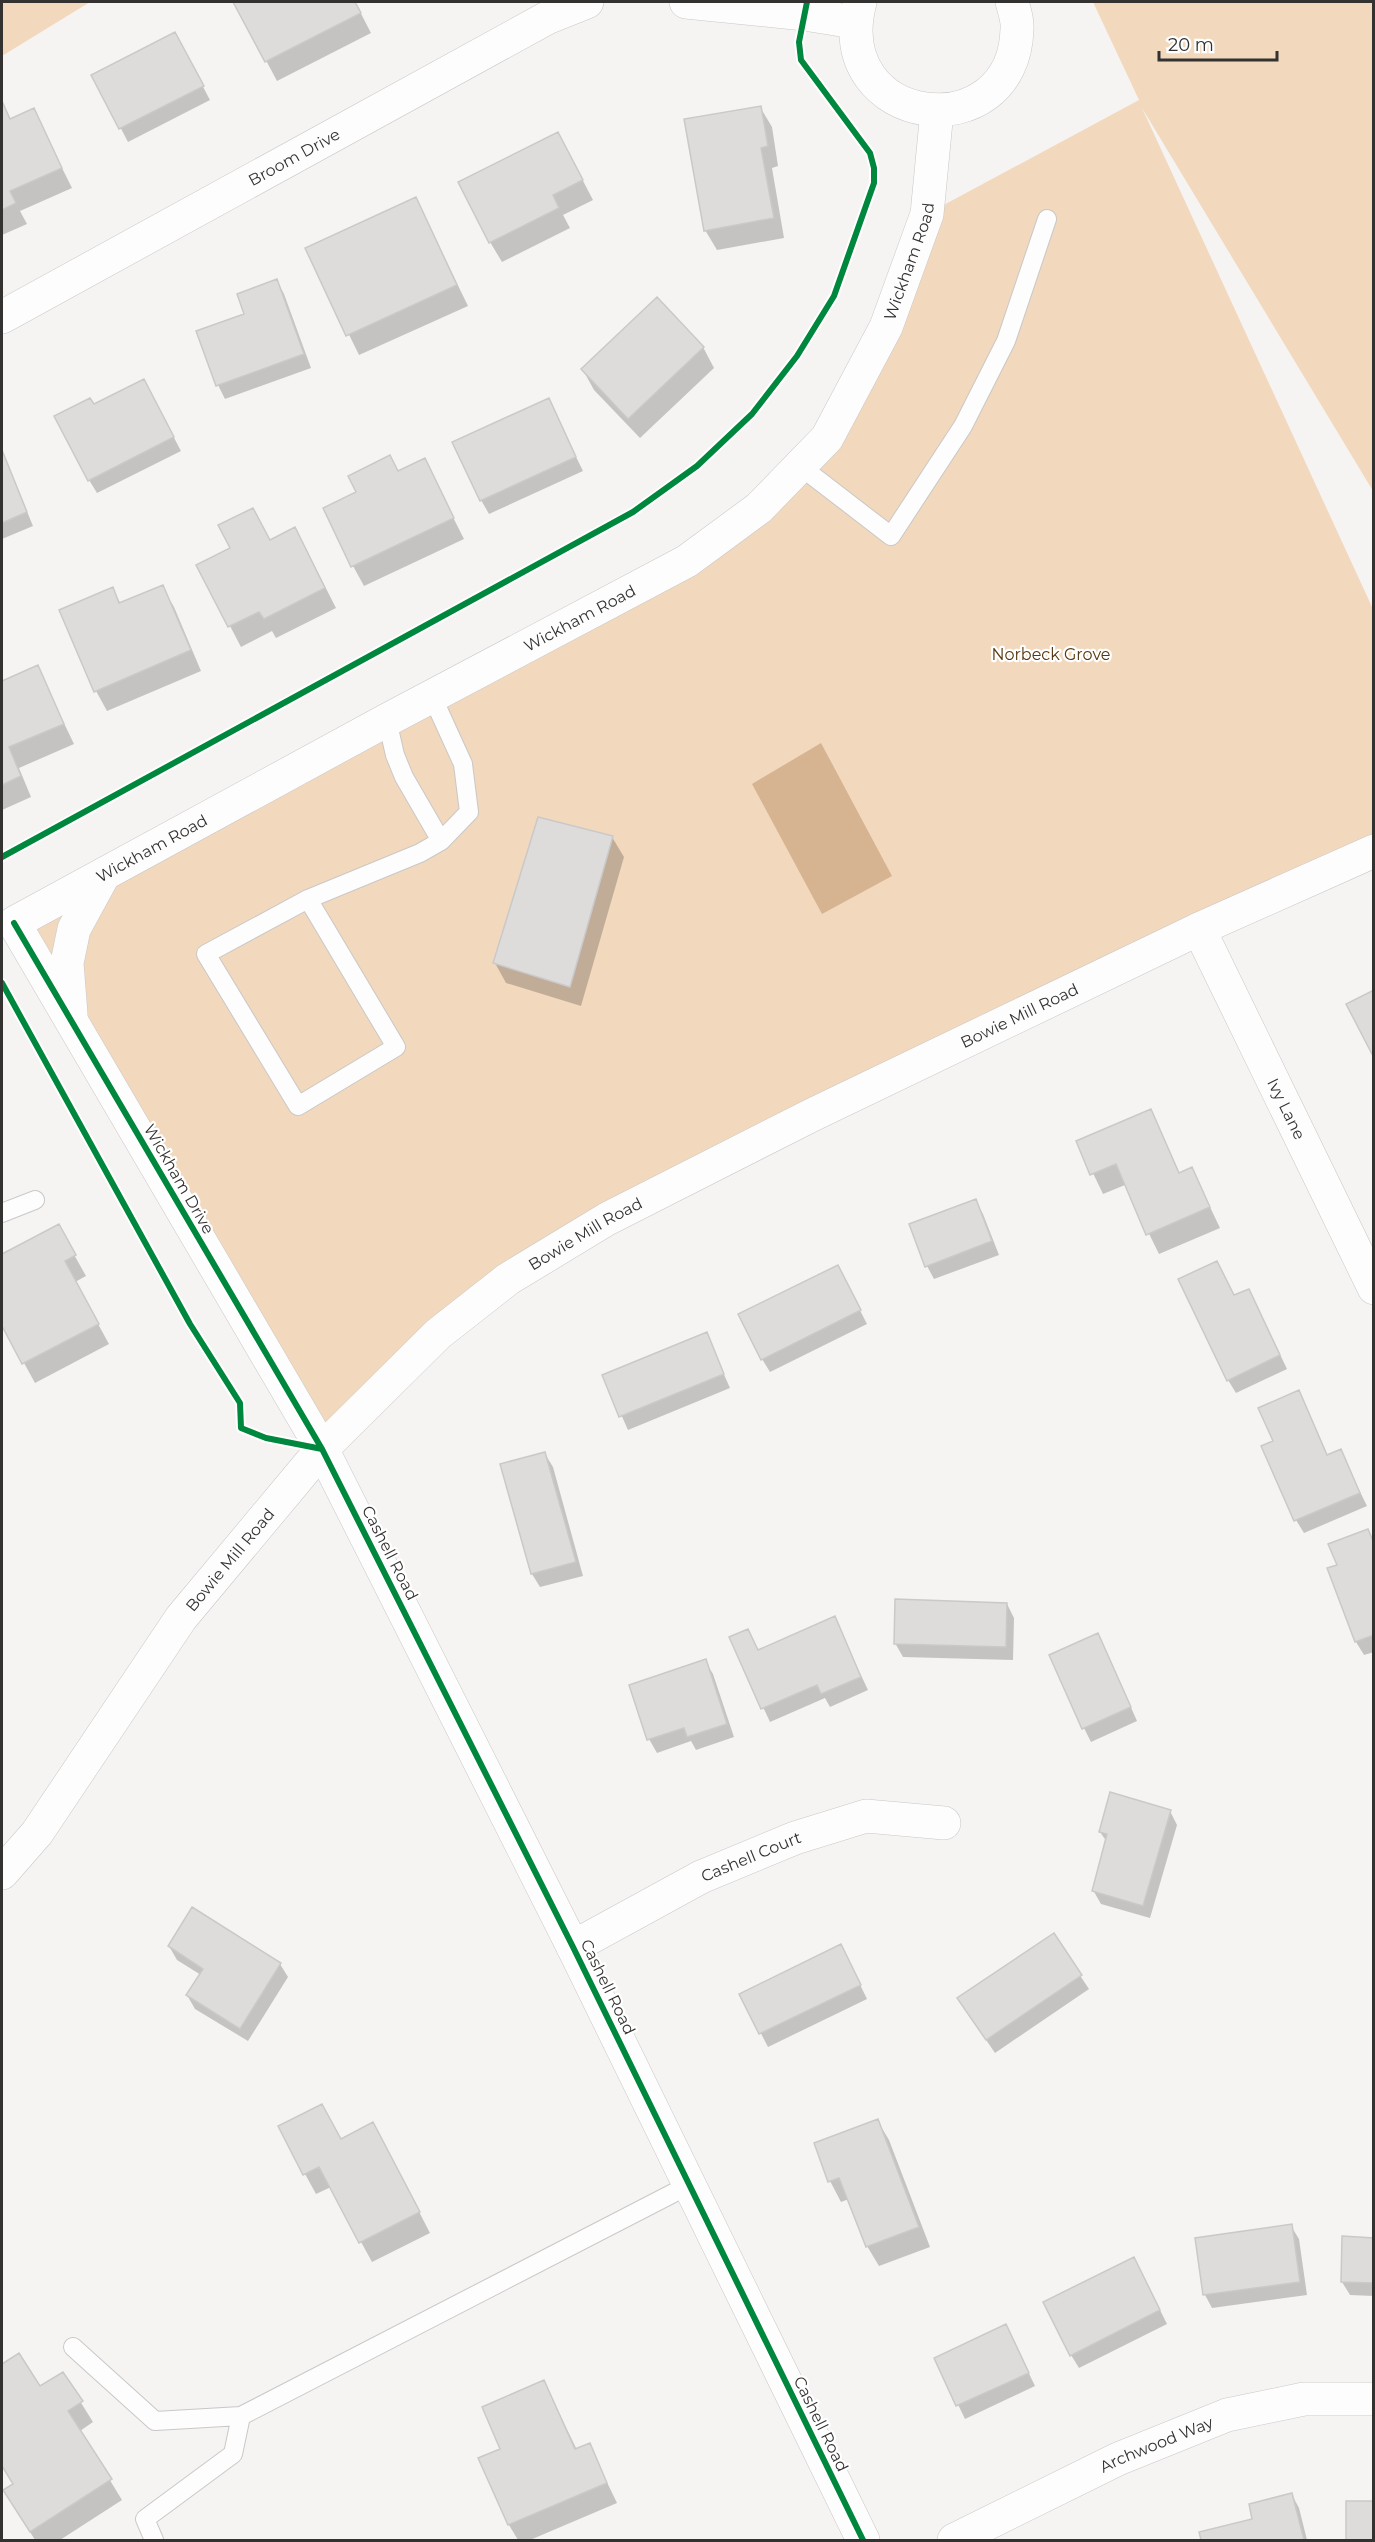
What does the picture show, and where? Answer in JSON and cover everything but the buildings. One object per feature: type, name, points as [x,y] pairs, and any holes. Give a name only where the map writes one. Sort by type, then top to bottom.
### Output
[{"type":"street","name":"Broom Drive","points":[[2,317],[547,18],[587,2]]},
{"type":"street","points":[[686,2],[857,12],[858,56],[876,85],[903,105],[937,111],[963,107],[986,94],[1003,75],[1015,52],[1018,26],[1012,2]]},
{"type":"street","name":"Wickham Road","points":[[8,926],[387,720],[687,561],[759,508],[827,438],[886,327],[927,214],[937,111]]},
{"type":"street","name":"Bowie Mill Road","points":[[2,1873],[37,1833],[182,1618],[322,1449],[438,1334],[508,1279],[607,1220],[812,1115],[1199,929],[1374,851]]},
{"type":"street","points":[[71,1022],[67,963],[74,929],[104,874]]},
{"type":"street","name":"Wickham Drive","points":[[8,926],[71,1022],[322,1449]]},
{"type":"street","name":"Ivy Lane","points":[[1199,929],[1374,1288]]},
{"type":"street","name":"Cashell Road","points":[[322,1449],[573,1947],[863,2541]]},
{"type":"street","name":"Cashell Court","points":[[573,1947],[701,1877],[795,1838],[866,1816],[944,1822]]},
{"type":"street","name":"Archwood Way","points":[[954,2541],[1118,2459],[1227,2415],[1304,2399],[1374,2399]]},
{"type":"lane","points":[[800,466],[891,536],[963,426],[1006,341],[1047,219]]},
{"type":"lane","points":[[308,899],[396,1047],[298,1106],[206,954],[308,899],[420,853],[441,841],[469,812],[463,764],[432,696]]},
{"type":"lane","points":[[387,720],[394,755],[441,841]]},
{"type":"lane","points":[[2,1213],[35,1200]]},
{"type":"lane","points":[[73,2347],[155,2421],[241,2416],[689,2185]]},
{"type":"lane","points":[[154,2541],[145,2519],[233,2454],[241,2416]]},
{"type":"green space","points":[[2,2],[90,2],[2,56]]},
{"type":"green space","name":"Norbeck Grove","points":[[1093,2],[1373,2],[1373,491],[1142,108],[1373,609],[1373,851],[508,1279],[322,1449],[14,923],[627,593],[827,438],[927,214],[1139,100]]},
{"type":"shaded area","points":[[821,743],[892,876],[822,914],[752,784]]},
{"type":"cycle path","points":[[2,857],[633,512],[697,466],[752,414],[797,356],[834,296],[874,183],[874,168],[870,153],[801,60],[799,42],[807,2]]},
{"type":"cycle path","points":[[14,923],[322,1449],[573,1947],[863,2540]]},
{"type":"cycle path","points":[[2,983],[190,1324],[240,1403],[241,1428],[266,1438],[322,1449]]}]
